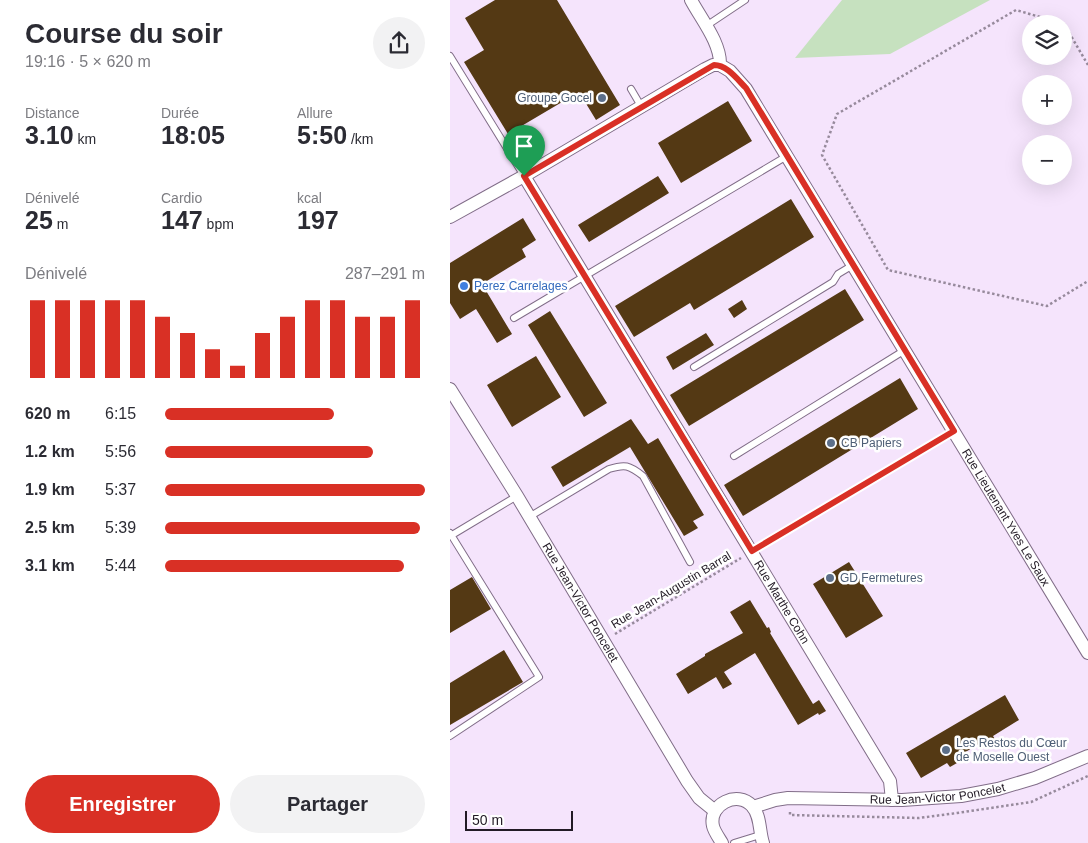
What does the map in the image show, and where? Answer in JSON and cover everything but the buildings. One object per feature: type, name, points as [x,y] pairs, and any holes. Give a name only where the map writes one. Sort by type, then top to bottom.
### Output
[{"type":"street","points":[[450,217],[524,176],[705,69],[714,65],[720,65],[715,42],[691,0]]},
{"type":"street","name":"Rue Lieutenant Yves Le Saux","points":[[720,65],[730,71],[746,88],[1088,653]]},
{"type":"street","name":"Rue Marthe Cohn","points":[[524,176],[890,781],[892,800]]},
{"type":"street","name":"Rue Jean-Victor Poncelet","points":[[450,389],[517,496],[687,781],[698,798],[715,811]]},
{"type":"street","name":"Rue Jean-Victor Poncelet","points":[[753,807],[788,798],[917,800],[961,796],[998,789],[1035,778],[1088,756]]},
{"type":"street","points":[[719,842],[713,825],[715,811],[723,802],[734,799],[744,800],[753,807],[759,822],[762,839]]},
{"type":"lane","points":[[706,26],[745,0]]},
{"type":"lane","points":[[450,56],[524,176]]},
{"type":"lane","points":[[631,89],[641,106]]},
{"type":"lane","points":[[514,318],[787,156]]},
{"type":"lane","points":[[694,367],[833,282],[838,274],[853,265]]},
{"type":"lane","points":[[734,456],[905,350]]},
{"type":"lane","points":[[529,517],[609,469],[623,465],[634,469],[642,476],[690,562]]},
{"type":"lane","points":[[450,736],[539,677],[451,534],[517,496]]},
{"type":"lane","points":[[734,843],[762,839]]},
{"type":"path","points":[[1033,15],[1016,10],[837,114],[822,155],[888,270],[1047,306],[1088,280]]},
{"type":"path","points":[[1072,38],[1088,65]]},
{"type":"path","name":"Rue Jean-Augustin Barral","points":[[603,642],[954,431]]},
{"type":"green space","points":[[842,0],[990,0],[890,54],[795,58]]},
{"type":"place","name":"Groupe Gocel","points":[[602,98]]},
{"type":"place","name":"Perez Carrelages","points":[[464,286]]},
{"type":"place","name":"CB Papiers","points":[[831,443]]},
{"type":"place","name":"GD Fermetures","points":[[830,578]]},
{"type":"place","name":"Les Restos du Cœur de Moselle Ouest","points":[[946,750]]},
{"type":"route","points":[[714,65],[720,65],[730,71],[746,88],[954,431],[752,551],[524,176],[705,69],[714,65]]}]
